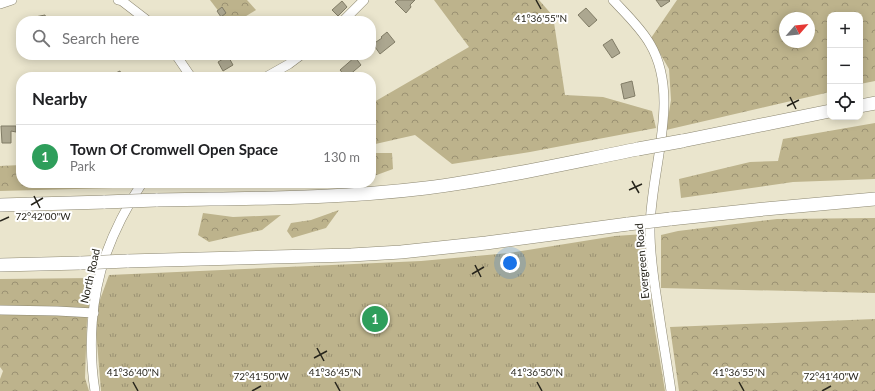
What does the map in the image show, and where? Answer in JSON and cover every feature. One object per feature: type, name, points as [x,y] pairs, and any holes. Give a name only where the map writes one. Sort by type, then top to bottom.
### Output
[{"type":"highway","points":[[863,105],[875,103]]},
{"type":"highway","points":[[0,204],[333,195],[410,189],[492,177],[827,112]]},
{"type":"highway","points":[[0,265],[351,255],[402,252],[486,243],[670,219],[875,199]]},
{"type":"highway","points":[[851,201],[875,205]]},
{"type":"street","points":[[0,4],[12,0]]},
{"type":"street","points":[[118,0],[122,1],[142,16]]},
{"type":"street","points":[[348,16],[364,0]]},
{"type":"street","name":"Evergreen Road","points":[[613,0],[640,30],[651,45],[657,59],[662,80],[664,103],[663,124],[652,201],[650,234],[653,272],[671,391]]},
{"type":"street","points":[[179,60],[188,72]]},
{"type":"street","points":[[275,72],[294,60]]},
{"type":"street","name":"North Road","points":[[0,310],[94,313],[96,292],[108,249],[120,221],[139,188]]},
{"type":"street","points":[[94,313],[92,331],[95,391]]},
{"type":"green space","points":[[210,0],[247,0],[256,10],[246,16],[222,16]]},
{"type":"green space","points":[[434,0],[539,0],[553,16],[565,95],[603,97],[652,111],[656,128],[530,152],[452,164],[415,135],[376,144],[376,101],[469,47]]},
{"type":"green space","points":[[677,0],[875,0],[875,81],[863,83],[863,12],[827,12],[827,93],[666,130],[671,100],[669,69],[651,38]]},
{"type":"green space","points":[[875,123],[875,179],[793,182],[681,198],[679,179],[750,162],[778,161],[783,139]]},
{"type":"green space","points":[[376,153],[392,153],[393,169],[376,175]]},
{"type":"green space","points":[[16,165],[16,188],[113,188],[0,191],[0,166]]},
{"type":"green space","points":[[339,210],[326,228],[292,238],[287,231],[291,223],[311,220]]},
{"type":"green space","points":[[203,213],[233,217],[281,215],[262,230],[209,242],[198,235]]},
{"type":"green space","points":[[875,218],[875,293],[661,288],[661,235],[678,231],[777,219]]},
{"type":"green space","points":[[645,234],[646,262],[651,306],[665,391],[101,391],[96,330],[97,308],[109,275],[421,261],[509,253],[615,236]]},
{"type":"green space","points":[[94,278],[87,319],[85,378],[89,391],[0,391],[0,379],[3,371],[0,367],[0,279]]},
{"type":"green space","points":[[875,319],[875,391],[679,391],[670,327]]},
{"type":"building","points":[[398,0],[415,0],[410,5],[411,7],[406,13],[395,2]]},
{"type":"building","points":[[656,0],[669,0],[670,1],[661,7]]},
{"type":"building","points":[[342,1],[347,7],[338,16],[332,10]]},
{"type":"building","points":[[222,7],[226,13],[220,16],[217,11]]},
{"type":"building","points":[[586,8],[597,20],[589,27],[578,15]]},
{"type":"building","points":[[387,32],[395,42],[380,54],[376,48],[376,42],[382,38],[381,37]]},
{"type":"building","points":[[612,39],[620,53],[612,58],[603,45]]},
{"type":"building","points":[[221,60],[230,60],[233,65],[223,71],[218,62]]},
{"type":"building","points":[[352,60],[357,60],[361,65],[353,72],[342,72],[340,70]]},
{"type":"building","points":[[632,81],[635,96],[624,99],[621,84]]},
{"type":"building","points":[[1,126],[16,126],[16,132],[11,131],[11,143],[2,143]]},
{"type":"place","name":"Town Of Cromwell Open Space","points":[[375,319]]}]
